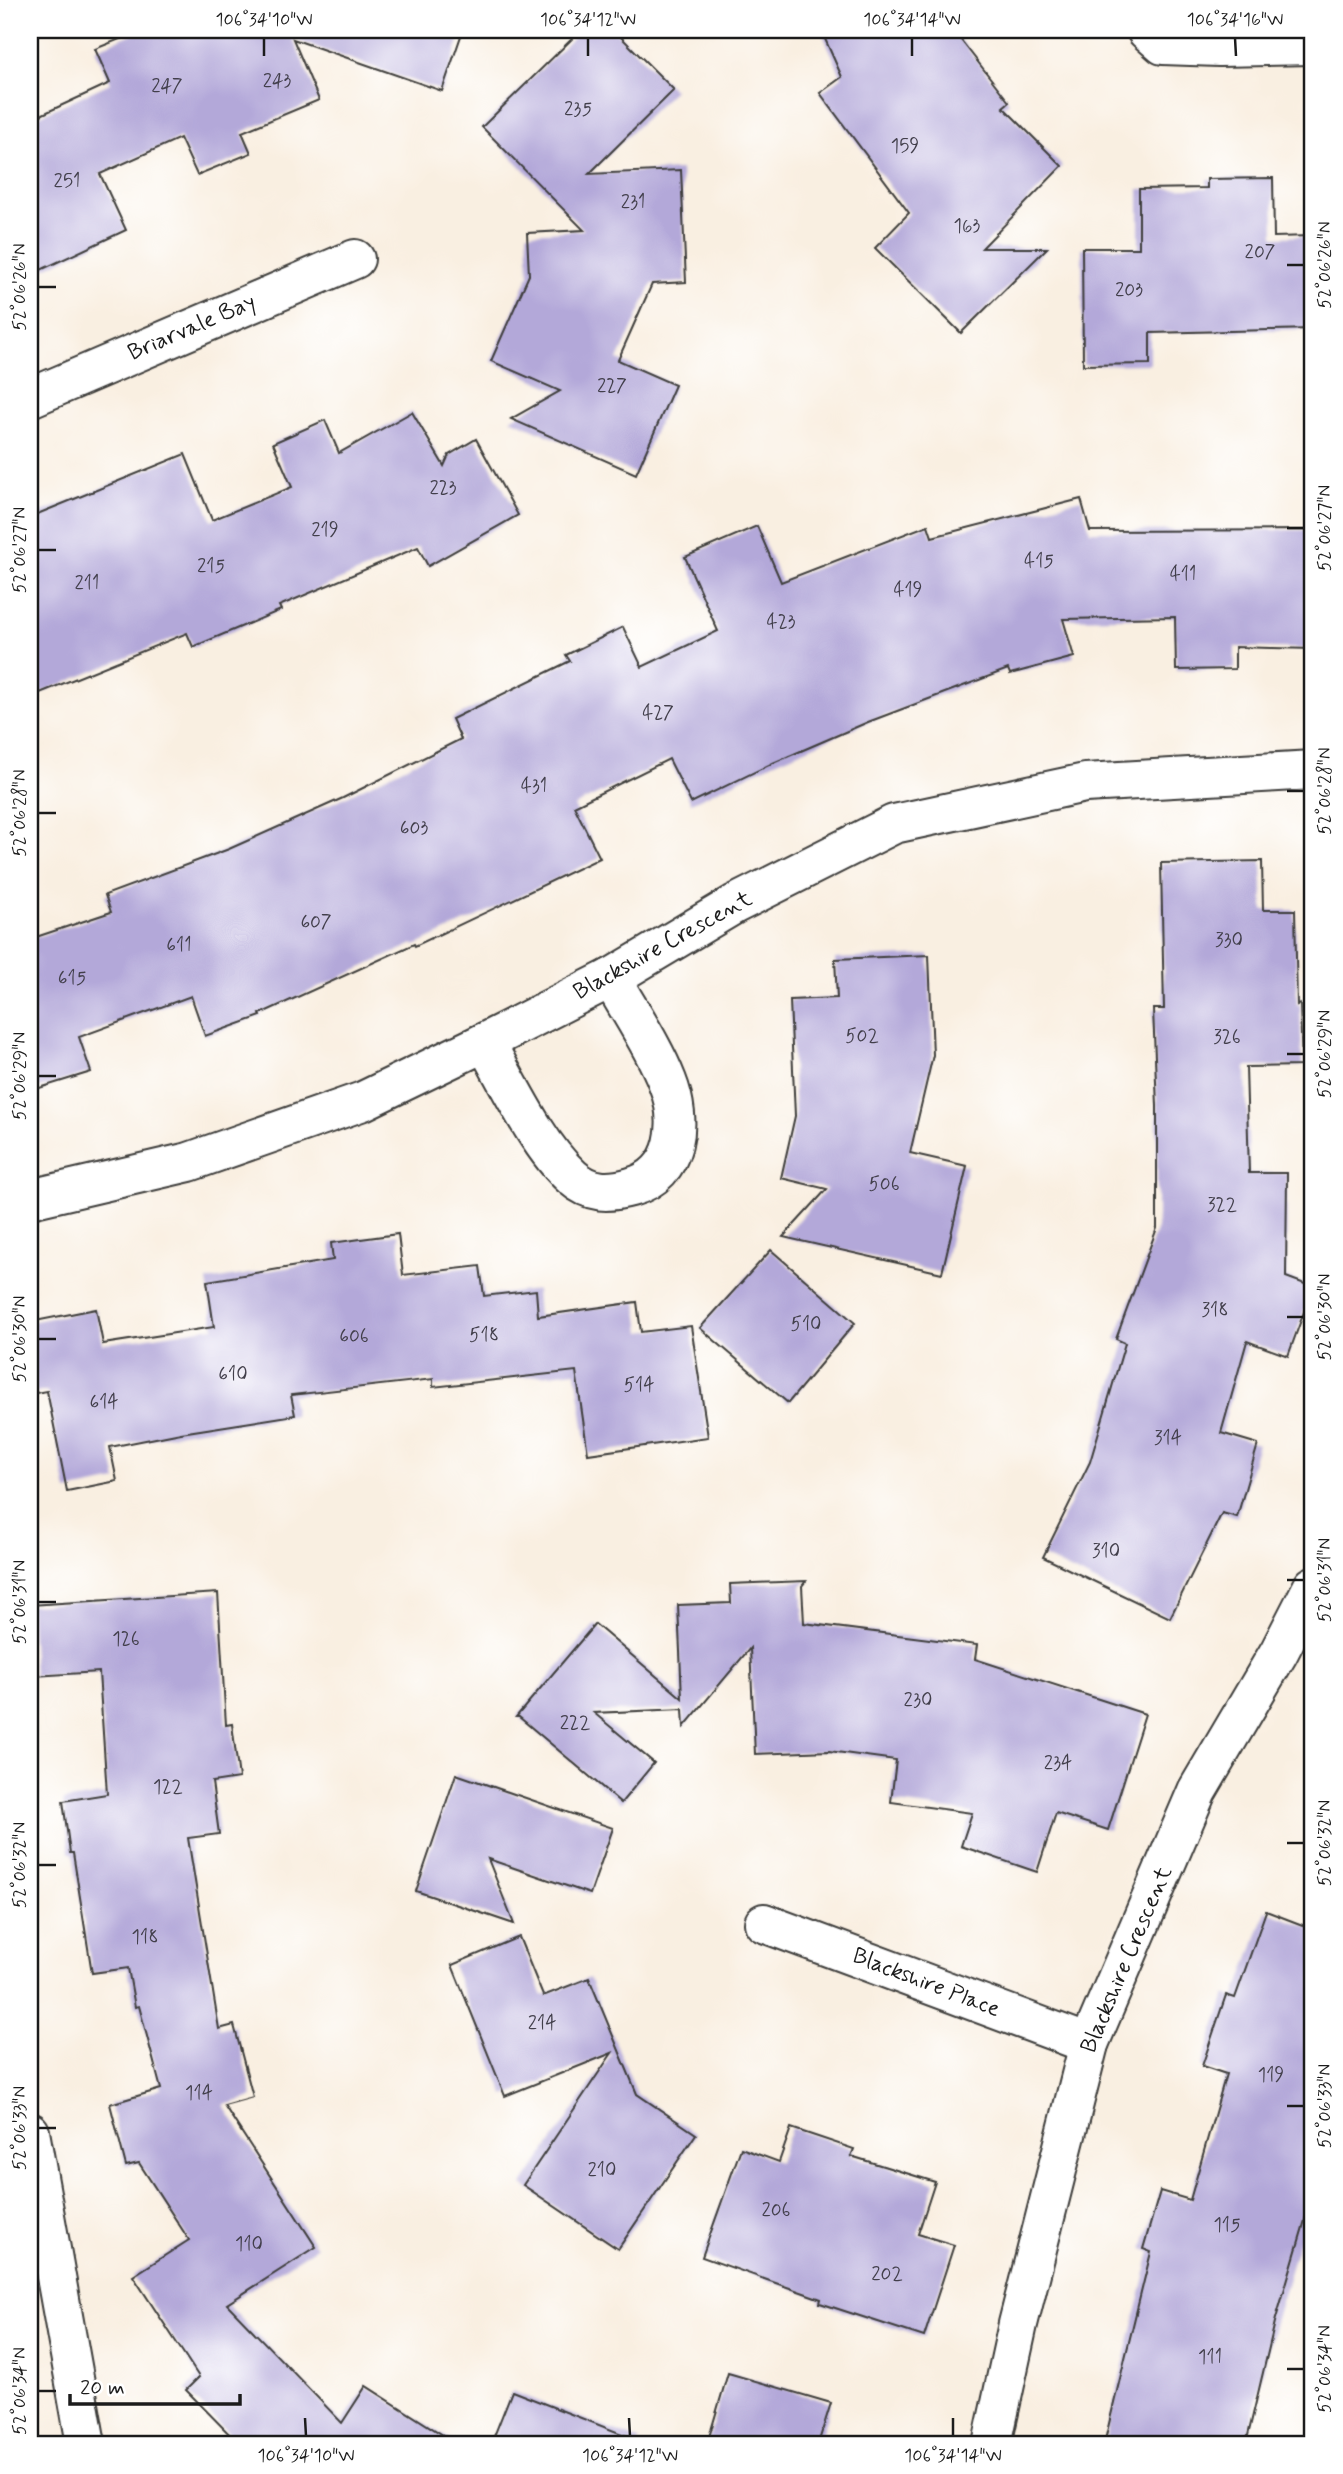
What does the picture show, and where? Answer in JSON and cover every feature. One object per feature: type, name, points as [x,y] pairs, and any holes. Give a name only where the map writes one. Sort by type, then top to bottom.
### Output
[{"type":"street","points":[[1146,30],[1163,45],[1313,45]]},
{"type":"street","name":"Briarvale Bay","points":[[30,398],[355,259]]},
{"type":"street","name":"Blackshire Crescent","points":[[30,1199],[189,1162],[363,1101],[611,978],[735,904],[894,824],[1085,783],[1313,770]]},
{"type":"street","points":[[485,1042],[545,1144],[573,1178],[590,1188],[611,1193],[640,1184],[655,1176],[667,1162],[675,1142],[673,1101],[667,1080],[611,978]]},
{"type":"street","name":"Blackshire Crescent","points":[[992,2444],[1018,2325],[1089,2044],[1197,1791],[1279,1652],[1313,1586]]},
{"type":"street","name":"Blackshire Place","points":[[764,1923],[1089,2044]]},
{"type":"street","points":[[30,2132],[86,2444]]},
{"type":"building","points":[[142,30],[463,30],[442,91],[293,39],[319,100],[242,132],[251,153],[197,175],[180,138],[100,174],[126,230],[30,275],[30,120],[110,83],[95,49]]},
{"type":"building","points":[[581,30],[614,30],[674,90],[589,174],[681,170],[686,282],[652,284],[618,360],[675,385],[636,474],[511,419],[560,391],[491,361],[529,275],[527,233],[584,230],[482,127]]},
{"type":"building","points":[[821,30],[953,30],[1009,102],[1003,107],[1062,166],[982,248],[1047,248],[961,333],[875,248],[909,213],[820,93],[842,77]]},
{"type":"building","points":[[1273,178],[1274,237],[1312,236],[1313,329],[1150,333],[1150,364],[1083,365],[1082,248],[1139,248],[1139,189],[1207,188],[1207,179]]},
{"type":"building","points":[[412,412],[444,466],[449,455],[476,439],[518,515],[428,566],[418,547],[279,606],[281,610],[193,647],[187,633],[30,697],[30,517],[185,454],[212,520],[292,487],[273,443],[325,420],[339,453]]},
{"type":"building","points":[[1081,499],[1090,531],[1313,530],[1313,649],[1235,647],[1235,669],[1176,670],[1175,617],[1063,619],[1074,657],[1010,674],[1008,669],[868,722],[773,763],[691,803],[669,759],[574,806],[600,858],[415,946],[414,944],[260,1014],[261,1016],[205,1036],[191,996],[79,1037],[91,1072],[30,1091],[30,939],[111,912],[105,895],[229,849],[343,798],[461,739],[452,719],[570,661],[566,655],[623,627],[642,667],[718,631],[685,557],[757,526],[781,582],[928,525],[932,537]]},
{"type":"building","points":[[1262,861],[1263,910],[1295,910],[1297,1005],[1300,1004],[1302,1066],[1246,1067],[1249,1173],[1287,1173],[1286,1277],[1313,1287],[1288,1356],[1247,1341],[1221,1433],[1258,1444],[1237,1517],[1222,1513],[1170,1618],[1043,1557],[1090,1462],[1125,1343],[1116,1339],[1157,1228],[1157,1106],[1153,1009],[1164,1009],[1161,863]]},
{"type":"building","points":[[929,955],[933,1055],[910,1153],[967,1166],[942,1273],[783,1237],[827,1189],[781,1178],[795,1116],[790,1000],[837,998],[835,959]]},
{"type":"building","points":[[398,1234],[403,1275],[480,1266],[484,1296],[536,1290],[538,1316],[637,1302],[641,1332],[691,1326],[708,1437],[588,1454],[576,1371],[433,1387],[433,1379],[291,1395],[295,1415],[110,1447],[117,1481],[67,1491],[47,1391],[30,1394],[30,1322],[96,1309],[103,1344],[214,1327],[207,1281],[333,1260],[331,1243]]},
{"type":"building","points":[[771,1250],[855,1323],[788,1403],[700,1328]]},
{"type":"building","points":[[806,1581],[802,1586],[804,1623],[977,1645],[975,1659],[1145,1714],[1108,1830],[1056,1813],[1037,1872],[961,1846],[972,1813],[891,1802],[896,1760],[829,1751],[755,1754],[750,1648],[684,1727],[683,1709],[594,1713],[654,1763],[621,1803],[516,1717],[595,1624],[682,1698],[678,1605],[731,1603],[730,1584]]},
{"type":"building","points":[[218,1593],[226,1725],[232,1724],[239,1778],[212,1782],[219,1834],[188,1838],[219,2029],[234,2025],[253,2097],[224,2105],[316,2247],[227,2304],[342,2423],[366,2386],[457,2444],[239,2444],[186,2390],[199,2377],[133,2276],[189,2240],[139,2163],[126,2166],[110,2104],[161,2089],[139,2006],[135,2007],[128,1968],[92,1973],[73,1853],[70,1853],[63,1801],[107,1794],[99,1672],[34,1676],[30,1605]]},
{"type":"building","points":[[456,1774],[613,1828],[590,1894],[488,1859],[514,1924],[416,1891]]},
{"type":"building","points":[[1266,1911],[1313,1929],[1313,2193],[1275,2322],[1246,2444],[1104,2444],[1151,2252],[1143,2249],[1160,2191],[1190,2200],[1226,2074],[1202,2066],[1226,1995],[1235,1998]]},
{"type":"building","points":[[519,1937],[543,1996],[589,1978],[637,2094],[696,2134],[618,2249],[523,2185],[612,2053],[505,2096],[452,1965]]},
{"type":"building","points":[[791,2128],[854,2149],[851,2156],[935,2182],[918,2234],[954,2245],[924,2337],[820,2303],[821,2299],[702,2257],[741,2148],[779,2162]]},
{"type":"building","points":[[728,2373],[831,2403],[818,2444],[707,2444]]},
{"type":"building","points":[[512,2391],[640,2441],[639,2444],[491,2444]]}]
